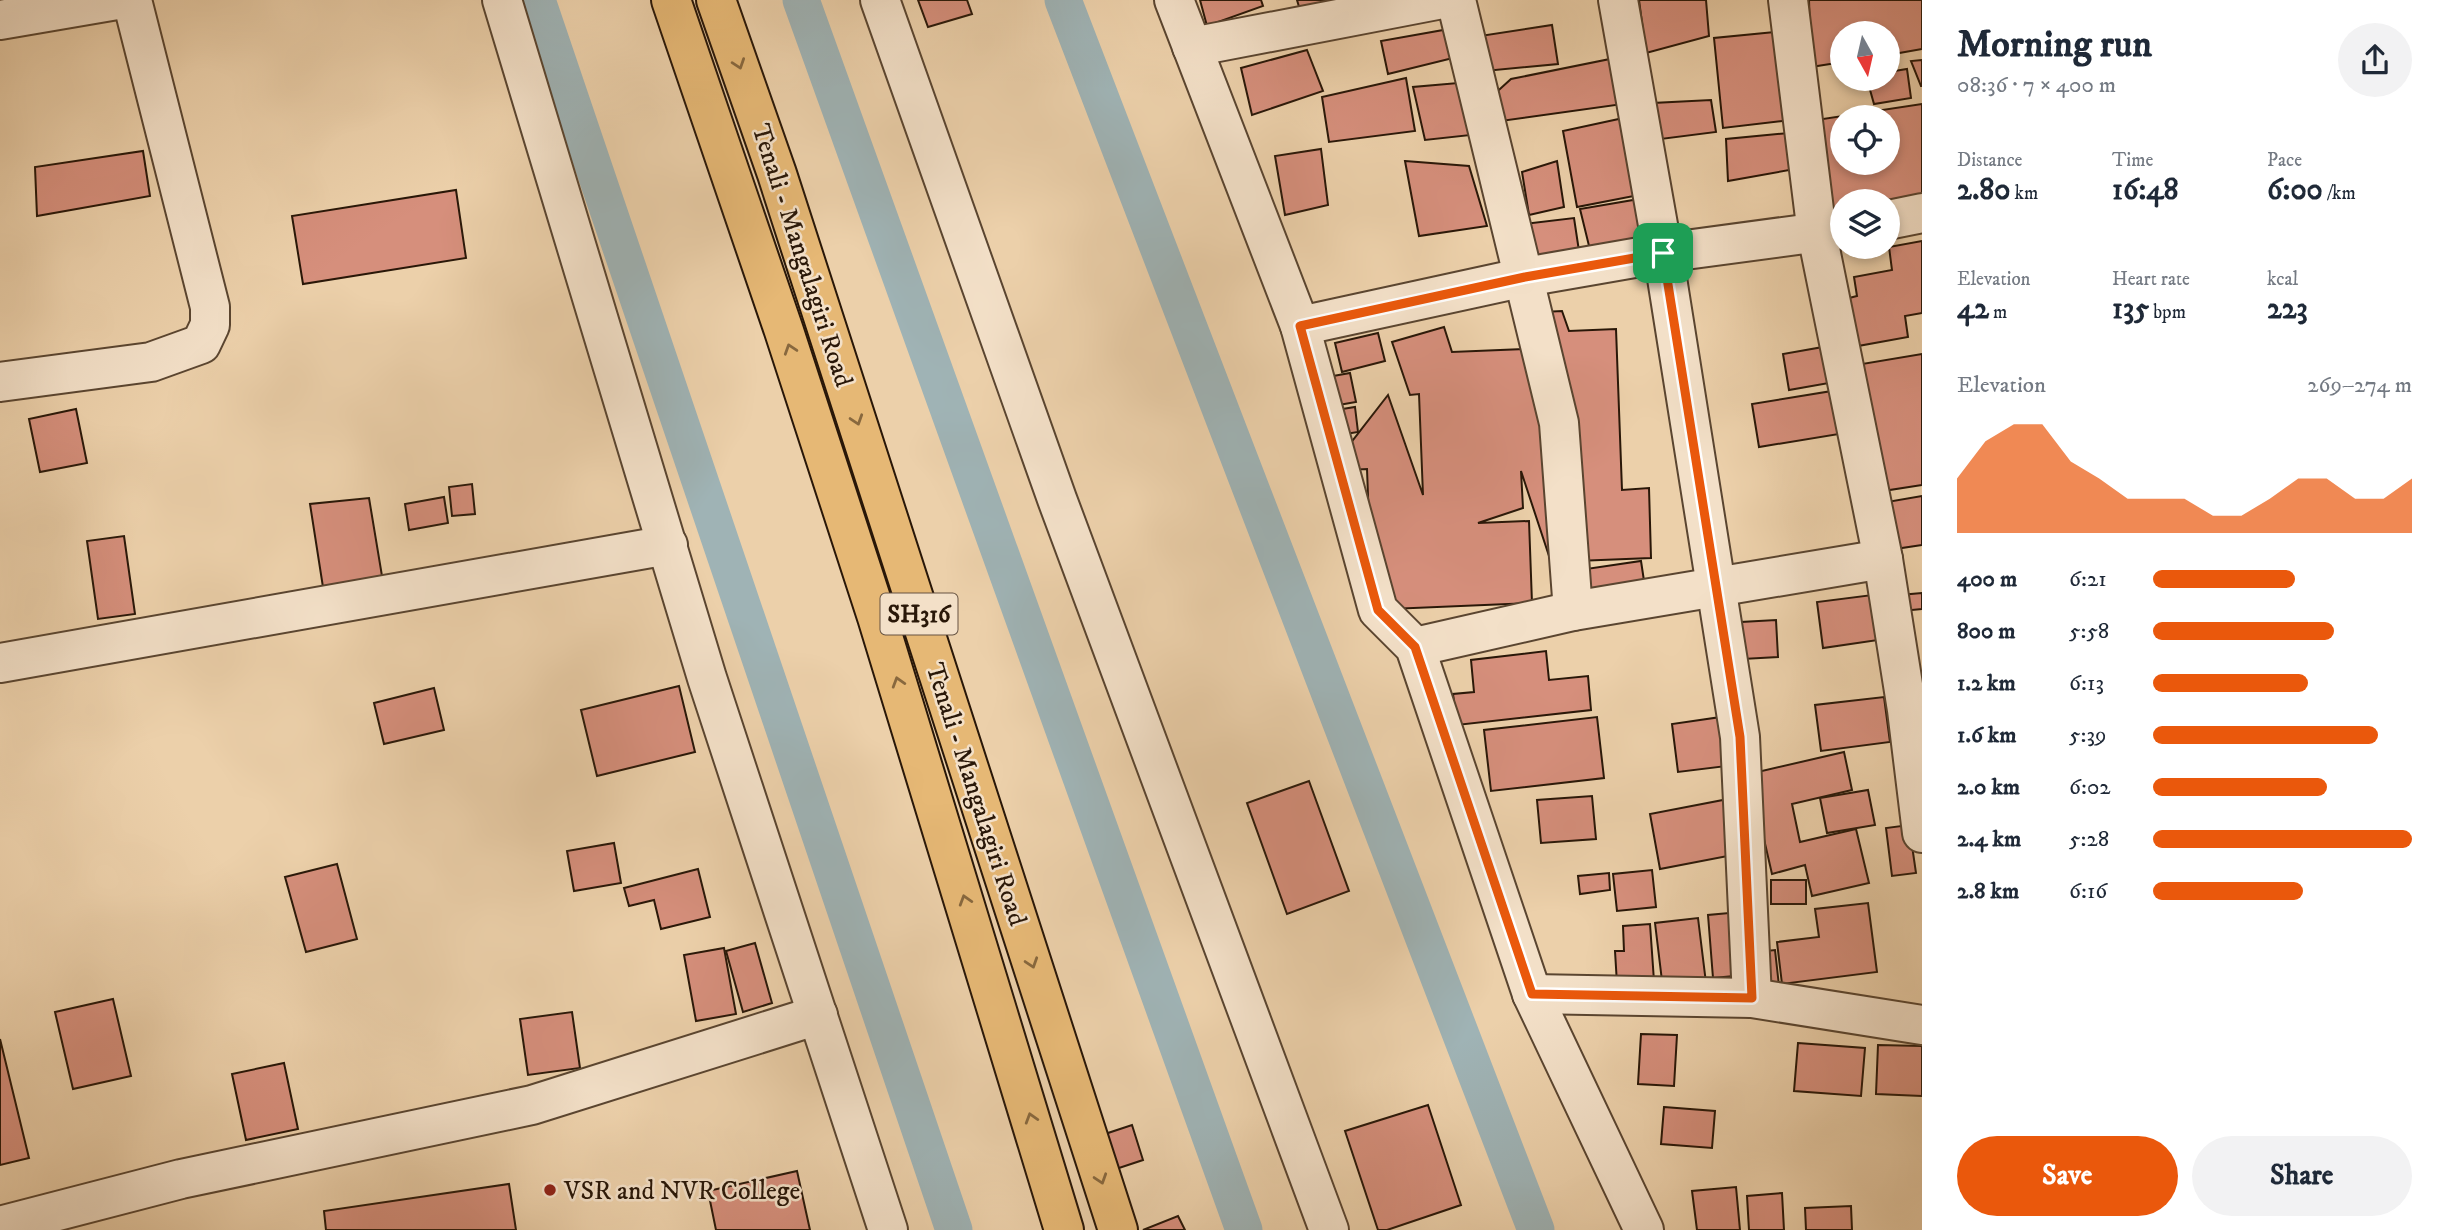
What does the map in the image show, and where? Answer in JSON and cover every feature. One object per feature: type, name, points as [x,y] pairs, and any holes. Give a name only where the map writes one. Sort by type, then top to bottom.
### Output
[{"type":"main road","name":"Tenali - Mangalagiri Road","points":[[671,0],[785,331],[877,617],[1064,1230]]},
{"type":"main road","name":"Tenali - Mangalagiri Road","points":[[716,0],[778,174],[1118,1230]]},
{"type":"street","points":[[0,20],[117,0]]},
{"type":"street","points":[[0,382],[151,362],[201,344],[210,325],[210,307],[132,0]]},
{"type":"street","points":[[502,0],[707,678],[888,1230]]},
{"type":"street","points":[[880,0],[1062,512],[1329,1230]]},
{"type":"street","points":[[1174,0],[1300,326],[1378,610],[1415,647],[1532,994],[1644,1230]]},
{"type":"street","points":[[1456,0],[1559,423],[1573,611]]},
{"type":"street","points":[[1618,0],[1663,253],[1740,737],[1752,998]]},
{"type":"street","points":[[1300,326],[1525,277],[1663,253],[1830,231],[1788,0]]},
{"type":"street","points":[[1192,47],[1424,1]]},
{"type":"street","points":[[1900,218],[1922,213]]},
{"type":"street","points":[[1835,259],[1883,559],[1912,681],[1922,833]]},
{"type":"street","points":[[0,663],[668,545]]},
{"type":"street","points":[[1415,647],[1573,611],[1883,559]]},
{"type":"street","points":[[1532,994],[1752,998],[1922,1025]]},
{"type":"street","points":[[0,1226],[181,1179],[532,1105],[818,1015]]},
{"type":"building","points":[[918,0],[967,0],[972,14],[928,27]]},
{"type":"building","points":[[1200,0],[1261,0],[1263,6],[1207,26]]},
{"type":"building","points":[[1297,0],[1362,0],[1300,10]]},
{"type":"building","points":[[1639,0],[1706,0],[1709,36],[1646,53]]},
{"type":"building","points":[[1809,0],[1922,0],[1922,49],[1900,53],[1900,21],[1830,21],[1830,64],[1811,67]]},
{"type":"building","points":[[1552,25],[1558,64],[1485,71],[1480,36]]},
{"type":"building","points":[[1449,29],[1453,58],[1388,74],[1381,41]]},
{"type":"building","points":[[1785,31],[1791,120],[1723,128],[1714,38]]},
{"type":"building","points":[[1307,50],[1323,91],[1252,115],[1241,68]]},
{"type":"building","points":[[1610,59],[1623,104],[1494,122],[1490,98],[1511,79]]},
{"type":"building","points":[[1922,60],[1922,86],[1921,86],[1911,61]]},
{"type":"building","points":[[1907,69],[1911,98],[1874,104],[1870,91],[1900,91],[1900,70]]},
{"type":"building","points":[[1406,78],[1415,131],[1329,142],[1322,97]]},
{"type":"building","points":[[1458,83],[1471,135],[1425,140],[1413,87]]},
{"type":"building","points":[[1711,100],[1716,132],[1661,139],[1653,103]]},
{"type":"building","points":[[1922,104],[1922,195],[1900,199],[1900,189],[1830,189],[1830,214],[1827,215],[1816,120],[1830,118],[1830,175],[1900,175],[1900,107]]},
{"type":"building","points":[[1628,117],[1639,195],[1577,207],[1563,131]]},
{"type":"building","points":[[1789,133],[1795,169],[1728,181],[1726,139]]},
{"type":"building","points":[[1321,149],[1328,205],[1285,215],[1275,156]]},
{"type":"building","points":[[143,151],[150,196],[37,216],[35,167]]},
{"type":"building","points":[[1405,161],[1469,166],[1487,226],[1419,236]]},
{"type":"building","points":[[1557,161],[1564,207],[1529,215],[1522,172]]},
{"type":"building","points":[[456,190],[466,258],[303,284],[292,216]]},
{"type":"building","points":[[1645,198],[1651,243],[1590,250],[1580,209]]},
{"type":"building","points":[[1574,218],[1579,251],[1531,257],[1523,224]]},
{"type":"building","points":[[1922,241],[1922,313],[1905,316],[1908,337],[1858,346],[1849,298],[1857,296],[1854,277],[1892,270],[1891,259],[1900,259],[1900,245]]},
{"type":"building","points":[[1562,311],[1569,331],[1616,329],[1622,490],[1649,488],[1651,558],[1551,562],[1521,471],[1523,508],[1478,523],[1529,521],[1532,603],[1390,609],[1370,549],[1367,469],[1348,470],[1350,444],[1388,395],[1423,495],[1419,394],[1410,395],[1392,342],[1444,327],[1452,352],[1524,349],[1522,313]]},
{"type":"building","points":[[1378,333],[1385,361],[1342,372],[1335,343]]},
{"type":"building","points":[[1823,347],[1829,383],[1789,390],[1783,354]]},
{"type":"building","points":[[1922,354],[1922,485],[1883,491],[1862,364]]},
{"type":"building","points":[[1350,373],[1356,402],[1327,407],[1322,378]]},
{"type":"building","points":[[1832,391],[1839,434],[1759,447],[1752,404]]},
{"type":"building","points":[[1355,407],[1358,432],[1339,435],[1336,410]]},
{"type":"building","points":[[76,409],[87,463],[40,472],[29,419]]},
{"type":"building","points":[[472,484],[475,514],[452,516],[449,487]]},
{"type":"building","points":[[1922,496],[1922,545],[1895,549],[1887,502]]},
{"type":"building","points":[[444,497],[448,523],[409,530],[405,504]]},
{"type":"building","points":[[369,498],[384,588],[325,600],[310,504]]},
{"type":"building","points":[[124,536],[135,614],[98,619],[87,541]]},
{"type":"building","points":[[1641,561],[1646,594],[1591,603],[1586,569]]},
{"type":"building","points":[[1922,593],[1922,609],[1902,611],[1900,595]]},
{"type":"building","points":[[1880,594],[1885,639],[1823,648],[1817,602]]},
{"type":"building","points":[[1776,620],[1778,657],[1743,659],[1741,622]]},
{"type":"building","points":[[1546,651],[1549,680],[1588,676],[1591,710],[1457,725],[1453,694],[1474,692],[1471,660]]},
{"type":"building","points":[[679,686],[695,752],[597,776],[581,710]]},
{"type":"building","points":[[434,688],[444,730],[384,744],[374,703]]},
{"type":"building","points":[[1884,697],[1890,742],[1821,751],[1815,705]]},
{"type":"building","points":[[1597,717],[1604,778],[1491,791],[1484,730]]},
{"type":"building","points":[[1721,717],[1727,766],[1678,772],[1672,724]]},
{"type":"building","points":[[1844,752],[1852,790],[1792,804],[1800,842],[1856,829],[1869,883],[1812,896],[1805,865],[1772,874],[1749,774]]},
{"type":"building","points":[[1309,781],[1349,891],[1287,914],[1247,803]]},
{"type":"building","points":[[1868,790],[1875,825],[1827,833],[1820,798]]},
{"type":"building","points":[[1592,796],[1596,839],[1541,843],[1537,800]]},
{"type":"building","points":[[1723,800],[1733,855],[1660,869],[1650,814]]},
{"type":"building","points":[[1909,825],[1916,873],[1892,876],[1886,828]]},
{"type":"building","points":[[614,843],[621,883],[574,891],[567,851]]},
{"type":"building","points":[[337,864],[357,939],[306,952],[285,877]]},
{"type":"building","points":[[698,869],[710,917],[661,929],[654,900],[629,906],[624,888]]},
{"type":"building","points":[[1652,870],[1656,907],[1617,911],[1613,874]]},
{"type":"building","points":[[1609,873],[1610,890],[1580,894],[1578,876]]},
{"type":"building","points":[[1771,880],[1806,880],[1806,904],[1771,904]]},
{"type":"building","points":[[1868,903],[1877,972],[1782,984],[1777,942],[1819,937],[1815,909]]},
{"type":"building","points":[[1740,912],[1745,975],[1713,978],[1708,915]]},
{"type":"building","points":[[1698,918],[1706,983],[1663,989],[1655,923]]},
{"type":"building","points":[[1650,924],[1654,981],[1617,984],[1615,951],[1624,951],[1623,926]]},
{"type":"building","points":[[755,943],[772,1003],[743,1012],[726,951]]},
{"type":"building","points":[[724,948],[736,1014],[696,1021],[684,955]]},
{"type":"building","points":[[1775,950],[1779,986],[1761,988],[1757,952]]},
{"type":"building","points":[[113,999],[131,1076],[73,1089],[55,1012]]},
{"type":"building","points":[[572,1012],[580,1068],[528,1075],[520,1019]]},
{"type":"building","points":[[1641,1034],[1677,1035],[1674,1086],[1638,1084]]},
{"type":"building","points":[[0,1039],[29,1158],[0,1165]]},
{"type":"building","points":[[1798,1043],[1865,1048],[1861,1096],[1794,1091]]},
{"type":"building","points":[[1878,1045],[1922,1046],[1922,1096],[1876,1094]]},
{"type":"building","points":[[284,1063],[298,1129],[246,1140],[232,1074]]},
{"type":"building","points":[[1428,1105],[1461,1205],[1387,1230],[1378,1230],[1345,1131]]},
{"type":"building","points":[[1664,1107],[1715,1111],[1712,1148],[1661,1144]]},
{"type":"building","points":[[1132,1125],[1143,1160],[1116,1169],[1105,1134]]},
{"type":"building","points":[[797,1171],[810,1230],[716,1230],[708,1191]]},
{"type":"building","points":[[509,1184],[516,1230],[326,1230],[324,1211]]},
{"type":"building","points":[[1736,1187],[1740,1230],[1697,1230],[1692,1191]]},
{"type":"building","points":[[1782,1193],[1784,1230],[1749,1230],[1747,1196]]},
{"type":"building","points":[[1851,1206],[1852,1230],[1806,1230],[1805,1208]]},
{"type":"building","points":[[1178,1216],[1185,1230],[1143,1230]]},
{"type":"waterway","points":[[537,0],[954,1230]]},
{"type":"waterway","points":[[801,0],[1244,1230]]},
{"type":"waterway","points":[[1063,0],[1536,1230]]},
{"type":"place","name":"VSR and NVR College","points":[[550,1190]]},
{"type":"route","points":[[1663,253],[1740,737],[1752,998],[1532,994],[1415,647],[1378,610],[1300,326],[1525,277],[1663,253]]}]
